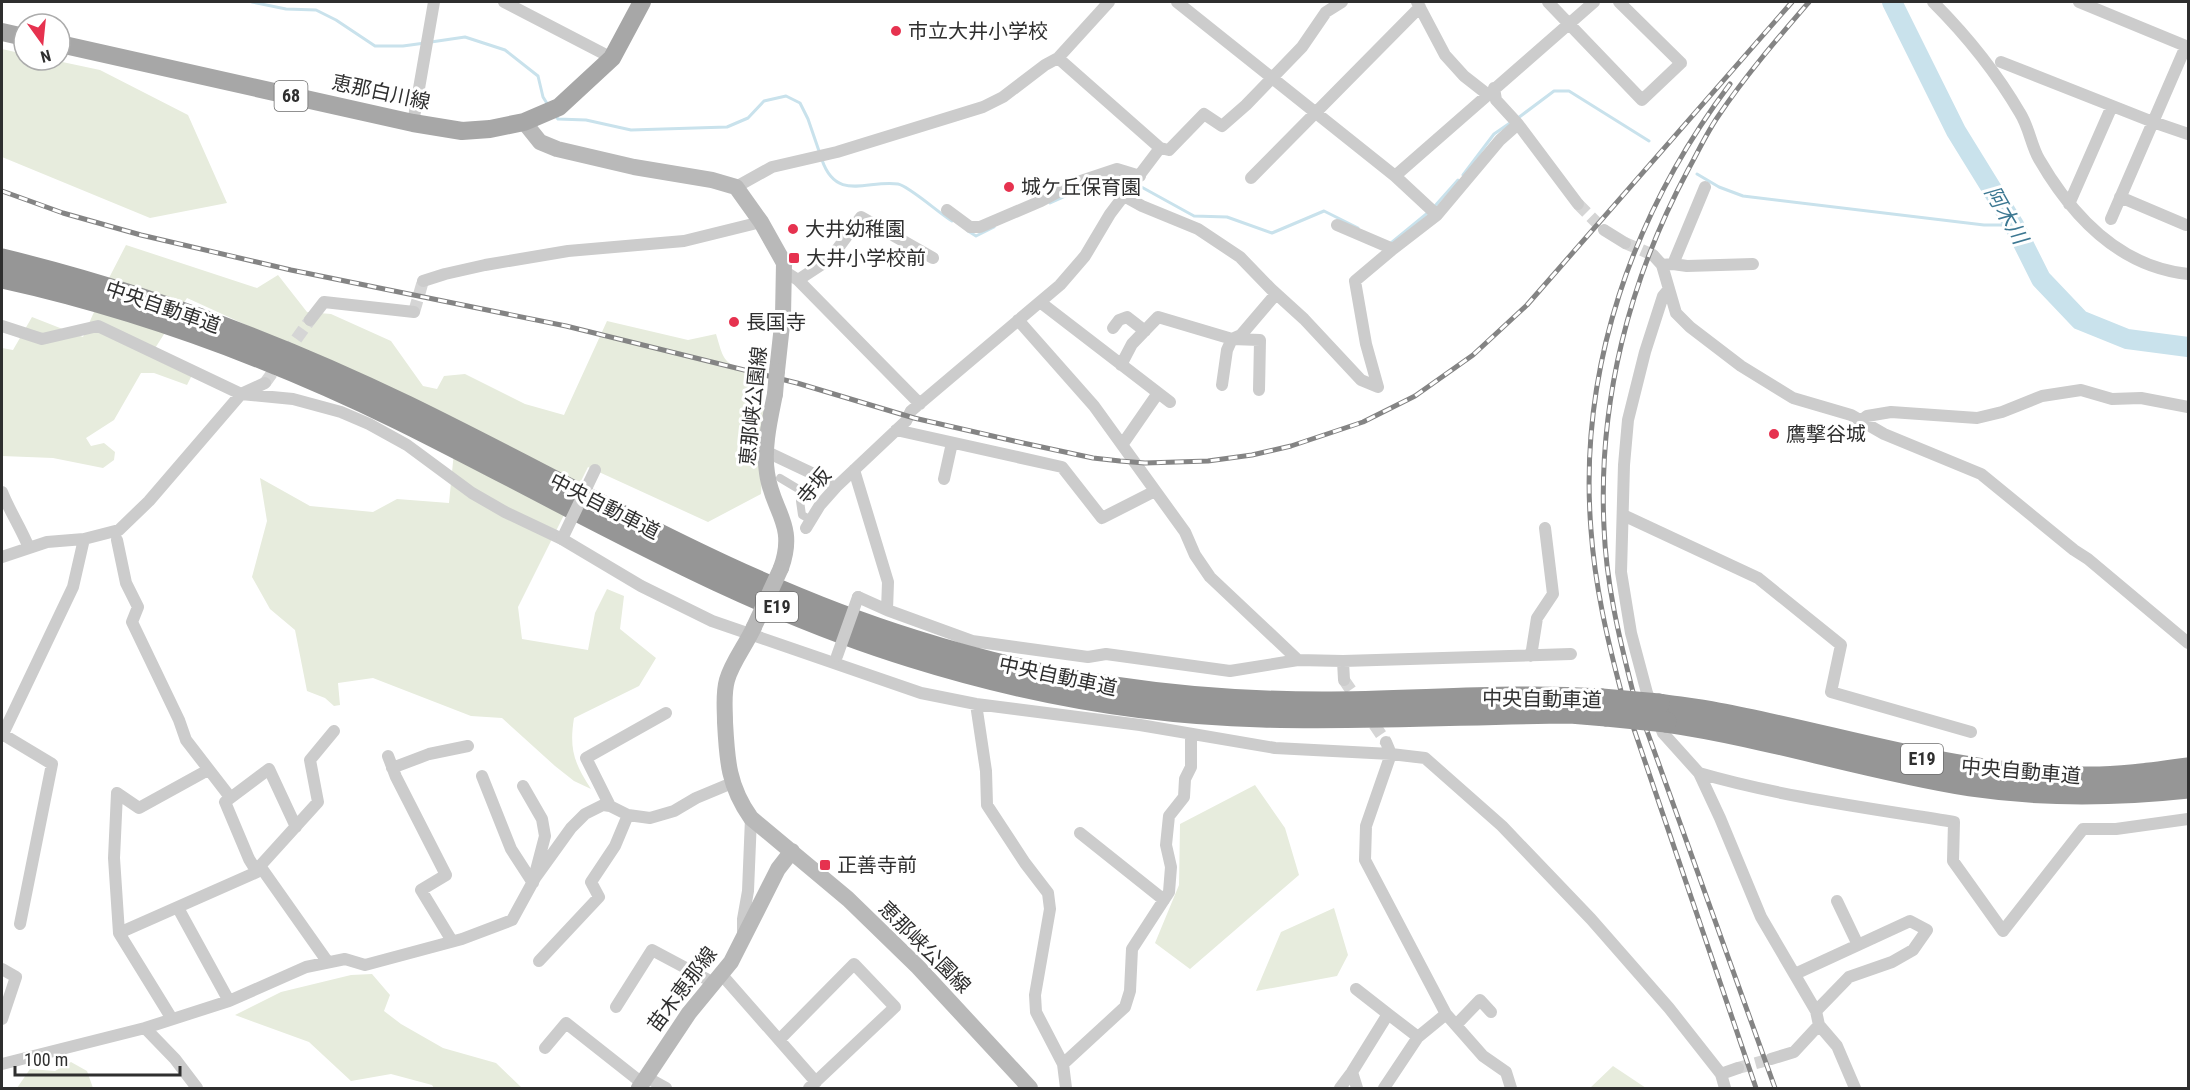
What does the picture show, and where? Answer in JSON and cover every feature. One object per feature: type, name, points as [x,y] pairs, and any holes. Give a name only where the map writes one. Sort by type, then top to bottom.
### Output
[{"type":"highway","name":"中央自動車道","points":[[2,259],[65,274],[161,305],[301,358],[407,406],[751,578],[832,612],[889,632],[991,662],[1072,681],[1139,692],[1197,698],[1323,702],[1531,697],[1604,708],[1663,713],[1717,712],[1910,757],[2022,774],[2080,777],[2139,775],[2188,768]]},
{"type":"highway","name":"中央自動車道","points":[[2,278],[46,288],[156,321],[294,372],[400,420],[745,594],[907,656],[987,680],[1136,708],[1216,715],[1322,718],[1534,714],[1604,708]]},
{"type":"highway","points":[[2,283],[46,288]]},
{"type":"highway","name":"中央自動車道","points":[[1663,713],[1714,729],[1915,775],[1991,788],[2092,796],[2188,788]]},
{"type":"main road","name":"恵那白川線","points":[[72,48],[412,123],[462,131],[490,129],[524,122],[552,111],[612,58],[642,2]]},
{"type":"main road","points":[[524,122],[540,142],[557,149],[634,167],[712,180],[736,187]]},
{"type":"main road","name":"恵那峡公園線","points":[[736,187],[760,222],[791,275],[783,316],[766,452],[768,481],[784,520],[786,554],[752,631],[732,667],[725,689],[727,750],[732,783],[740,802],[751,818],[848,899],[918,967],[1030,1089]]},
{"type":"main road","name":"苗木恵那線","points":[[642,1083],[689,1013],[731,962],[778,869],[792,851]]},
{"type":"street","points":[[412,123],[430,35],[434,2]]},
{"type":"street","points":[[504,2],[612,58]]},
{"type":"street","points":[[736,187],[772,167],[837,152],[983,107],[1003,97],[1045,65],[1058,58],[1109,2]]},
{"type":"street","points":[[1177,2],[1317,112],[1395,176],[1437,215]]},
{"type":"street","points":[[1058,58],[1160,148],[1169,150],[1204,114],[1222,126],[1246,105],[1302,47],[1326,12],[1342,2]]},
{"type":"street","points":[[1548,2],[1642,100],[1681,63],[1619,2]]},
{"type":"street","points":[[1395,176],[1594,2]]},
{"type":"street","points":[[1933,2],[1955,23],[1983,57],[2022,115],[2038,158],[2069,204],[2101,237],[2143,262],[2176,273],[2188,274]]},
{"type":"street","points":[[2079,2],[2187,47],[2111,219]]},
{"type":"street","points":[[1251,178],[1317,112],[1418,4],[1445,55],[1464,76],[1491,91],[1578,204]]},
{"type":"street","points":[[2001,62],[2188,134]]},
{"type":"street","points":[[2069,204],[2112,106]]},
{"type":"street","points":[[1124,196],[1207,235],[1240,257],[1276,294],[1305,319],[1361,380],[1377,387],[1366,344],[1355,281],[1437,215],[1515,120]]},
{"type":"street","name":"寺坂","points":[[808,524],[834,489],[920,404],[1070,275],[1160,148]]},
{"type":"street","points":[[947,210],[970,227],[980,227],[1041,201],[1075,183],[1117,169],[1140,176]]},
{"type":"street","points":[[1706,186],[1668,264],[1668,290],[1676,312],[1690,327],[1741,366],[1784,394],[1862,420],[1884,434],[1981,474],[2088,559],[2188,644]]},
{"type":"street","points":[[2120,197],[2186,225]]},
{"type":"street","points":[[920,404],[791,275],[830,259],[861,217],[933,258]]},
{"type":"street","points":[[423,281],[445,273],[568,251],[684,241],[760,222]]},
{"type":"street","points":[[1337,225],[1393,249]]},
{"type":"street","points":[[1604,230],[1625,243]]},
{"type":"street","points":[[1653,255],[1668,264],[1688,266],[1753,264]]},
{"type":"street","points":[[1668,290],[1663,296],[1645,352],[1629,420],[1624,465],[1621,572],[1631,633],[1647,693],[1663,733],[1699,773],[1761,917],[1816,1011],[1819,1025],[1837,1046],[1855,1089]]},
{"type":"street","points":[[1222,385],[1227,350],[1232,339],[1241,335],[1276,294]]},
{"type":"street","points":[[310,320],[324,302],[414,312]]},
{"type":"street","points":[[1040,302],[1170,402]]},
{"type":"street","points":[[1113,328],[1119,320],[1127,317],[1145,331]]},
{"type":"street","points":[[1121,365],[1132,344],[1158,317],[1232,339],[1260,340],[1259,390]]},
{"type":"street","points":[[1018,320],[1094,406],[1185,532],[1195,555],[1210,577],[1298,660]]},
{"type":"street","points":[[2,326],[42,339],[98,326],[241,394],[293,399],[341,412],[407,445],[472,493],[505,512],[562,539],[642,586],[712,621],[752,631],[837,660],[921,693],[976,704],[1140,725],[1275,748],[1389,748],[1425,758],[1502,826],[1604,934],[1669,1008],[1721,1074],[1725,1089]]},
{"type":"street","points":[[2,557],[47,542],[84,539],[119,530],[149,501],[241,394],[265,383]]},
{"type":"street","points":[[1862,420],[1867,416],[1892,412],[1977,418],[2002,412],[2042,396],[2082,390],[2112,399],[2141,398],[2188,406]]},
{"type":"street","points":[[1122,445],[1158,393]]},
{"type":"street","points":[[896,430],[1062,467],[1102,518],[1155,491]]},
{"type":"street","points":[[944,479],[952,443]]},
{"type":"street","points":[[766,452],[822,478],[834,489]]},
{"type":"street","points":[[562,539],[595,470]]},
{"type":"street","points":[[854,470],[888,582],[887,610]]},
{"type":"street","points":[[780,478],[805,493],[800,501],[802,515],[808,524]]},
{"type":"street","points":[[2,492],[7,520],[20,526],[29,548]]},
{"type":"street","points":[[1623,515],[1758,578],[1841,645],[1831,692],[1971,732]]},
{"type":"street","points":[[1531,656],[1537,618],[1553,594],[1545,528]]},
{"type":"street","points":[[20,924],[52,764],[2,735],[73,587],[84,539]]},
{"type":"street","points":[[117,540],[126,583],[138,607],[132,622],[179,720],[186,740],[230,797]]},
{"type":"street","points":[[837,660],[858,597],[972,642],[1088,657],[1107,654],[1230,671],[1298,660],[1343,662],[1571,654]]},
{"type":"street","points":[[1343,662],[1344,680]]},
{"type":"street","points":[[976,704],[986,771],[987,805],[1025,863],[1048,893],[1050,909],[1035,995],[1036,1012],[1063,1064],[1066,1089]]},
{"type":"street","points":[[610,806],[586,758],[666,713]]},
{"type":"street","points":[[118,933],[178,908],[258,869],[318,802],[310,760],[334,731]]},
{"type":"street","points":[[1063,1064],[1125,1007],[1130,992],[1132,949],[1169,892],[1171,867],[1166,845],[1169,816],[1184,796],[1185,779],[1191,767],[1191,734]]},
{"type":"street","points":[[452,941],[421,890],[446,875],[390,762],[468,746]]},
{"type":"street","points":[[1389,748],[1366,826],[1365,860],[1446,1014],[1483,1056],[1506,1072],[1510,1089]]},
{"type":"street","points":[[296,827],[269,769],[225,802],[249,859],[327,962]]},
{"type":"street","points":[[171,1019],[118,933],[114,858],[117,793],[139,808],[208,770]]},
{"type":"street","points":[[1699,773],[1743,786],[1859,808],[1954,822],[1953,861],[2003,932],[2083,829],[2116,829],[2188,819]]},
{"type":"street","points":[[482,776],[511,849],[533,883]]},
{"type":"street","points":[[2,1066],[145,1028],[229,1001],[306,967],[345,959],[365,965],[452,941],[512,920],[533,883],[571,828],[585,814],[603,805],[628,815],[650,818],[732,783]]},
{"type":"street","points":[[523,786],[542,819],[545,836],[533,883]]},
{"type":"street","points":[[539,962],[599,897],[591,882],[615,846],[628,815]]},
{"type":"street","points":[[743,936],[743,919],[748,891],[751,818]]},
{"type":"street","points":[[1080,833],[1164,900]]},
{"type":"street","points":[[1837,900],[1858,945]]},
{"type":"street","points":[[178,908],[229,1001]]},
{"type":"street","points":[[1795,974],[1910,921],[1927,930],[1913,950],[1892,962],[1850,977],[1816,1011]]},
{"type":"street","points":[[616,1007],[652,950],[718,979],[779,1040],[812,1085],[895,1007],[854,964],[779,1040]]},
{"type":"street","points":[[2,969],[16,977],[2,1019]]},
{"type":"street","points":[[1356,989],[1418,1037]]},
{"type":"street","points":[[1456,1025],[1480,1000],[1491,1012]]},
{"type":"street","points":[[1340,1089],[1388,1014]]},
{"type":"street","points":[[1384,1089],[1418,1037],[1446,1014]]},
{"type":"street","points":[[545,1048],[566,1023],[642,1083],[666,1089]]},
{"type":"street","points":[[1771,1059],[1794,1052],[1819,1025]]},
{"type":"street","points":[[145,1028],[175,1059],[197,1089]]},
{"type":"street","points":[[1721,1074],[1738,1068]]},
{"type":"street","points":[[1352,1072],[1357,1089]]},
{"type":"shaded area","points":[[2,49],[12,51],[12,72],[72,72],[72,64],[100,70],[188,115],[227,203],[150,218],[2,157]]},
{"type":"shaded area","points":[[126,245],[257,288],[278,275],[307,312],[331,314],[391,341],[423,386],[437,389],[444,376],[465,374],[525,404],[564,415],[607,321],[688,340],[716,334],[720,348],[728,362],[747,369],[761,357],[767,370],[758,394],[766,415],[761,494],[708,522],[588,467],[518,607],[522,639],[588,650],[595,613],[607,589],[624,596],[620,629],[656,658],[639,686],[574,718],[572,739],[574,755],[591,789],[574,781],[555,766],[502,718],[471,716],[373,678],[338,683],[340,705],[334,706],[325,698],[307,691],[295,630],[270,609],[252,577],[267,521],[260,478],[310,506],[373,512],[397,499],[449,503],[457,421],[187,298],[152,353],[192,375],[187,385],[154,373],[141,373],[114,420],[86,438],[91,446],[104,443],[115,452],[114,460],[103,468],[53,458],[2,456],[2,348],[13,350],[32,317],[83,337]]},
{"type":"shaded area","points":[[1255,785],[1285,828],[1299,875],[1190,969],[1155,943],[1179,885],[1180,824]]},
{"type":"shaded area","points":[[1334,908],[1348,955],[1337,976],[1256,991],[1281,932]]},
{"type":"shaded area","points":[[372,974],[390,995],[384,1011],[401,1024],[443,1048],[496,1063],[522,1088],[434,1088],[432,1085],[391,1074],[351,1081],[309,1042],[235,1015],[281,992],[351,975]]},
{"type":"shaded area","points":[[71,1062],[87,1071],[93,1088],[17,1088],[30,1069],[55,1071]]},
{"type":"shaded area","points":[[1613,1066],[1646,1088],[1590,1088]]},
{"type":"waterway","points":[[252,2],[286,9],[316,10],[336,20],[375,46],[425,43]]},
{"type":"waterway","name":"阿木川","points":[[1892,2],[1956,131],[2014,225],[2041,279],[2080,320],[2127,339],[2188,347]]},
{"type":"waterway","points":[[431,42],[465,37],[505,50],[538,76],[543,97],[548,105]]},
{"type":"waterway","points":[[1518,118],[1554,91],[1569,91],[1649,141]]},
{"type":"waterway","points":[[555,115],[558,119],[586,120],[631,130],[727,127],[748,118],[764,101],[786,96],[800,103],[819,151]]},
{"type":"waterway","points":[[1463,175],[1494,134],[1510,123]]},
{"type":"waterway","points":[[822,160],[828,173],[836,181],[855,186],[898,184],[952,221]]},
{"type":"waterway","points":[[1697,174],[1719,187],[1743,196],[1984,225],[2014,225]]},
{"type":"waterway","points":[[1110,177],[1130,182]]},
{"type":"waterway","points":[[1050,203],[1104,179]]},
{"type":"waterway","points":[[1434,207],[1458,180]]},
{"type":"waterway","points":[[1136,184],[1194,216],[1227,217],[1272,233],[1324,211],[1358,228]]},
{"type":"waterway","points":[[1391,243],[1430,211]]},
{"type":"waterway","points":[[968,231],[976,236],[994,227]]},
{"type":"tunnel","points":[[1578,204],[1604,230]]},
{"type":"tunnel","points":[[1625,243],[1653,255]]},
{"type":"tunnel","points":[[414,312],[423,281]]},
{"type":"tunnel","points":[[265,383],[310,320]]},
{"type":"tunnel","points":[[1344,680],[1386,742]]},
{"type":"tunnel","points":[[1738,1068],[1771,1059]]},
{"type":"railway","points":[[2,191],[63,213],[141,235],[291,270],[566,326],[797,383],[914,418],[1023,443],[1093,458],[1120,461],[1145,463],[1208,461],[1252,455],[1291,446],[1363,422],[1415,396],[1473,355],[1527,305],[1792,2]]},
{"type":"railway","points":[[1775,1088],[1633,692],[1618,630],[1607,569],[1603,480],[1612,388],[1622,343],[1634,298],[1667,212],[1703,142],[1729,100],[1809,2]]},
{"type":"railway","points":[[1730,84],[1696,134],[1666,185],[1640,239],[1619,295],[1604,352],[1594,410],[1589,470],[1595,571],[1606,632],[1621,691],[1756,1088]]},
{"type":"place","name":"市立大井小学校","points":[[896,31]]},
{"type":"place","name":"城ケ丘保育園","points":[[1009,187]]},
{"type":"place","name":"大井幼稚園","points":[[793,229]]},
{"type":"place","name":"大井小学校前","points":[[794,258]]},
{"type":"place","name":"長国寺","points":[[734,322]]},
{"type":"place","name":"鷹撃谷城","points":[[1774,434]]},
{"type":"place","name":"正善寺前","points":[[825,865]]}]
